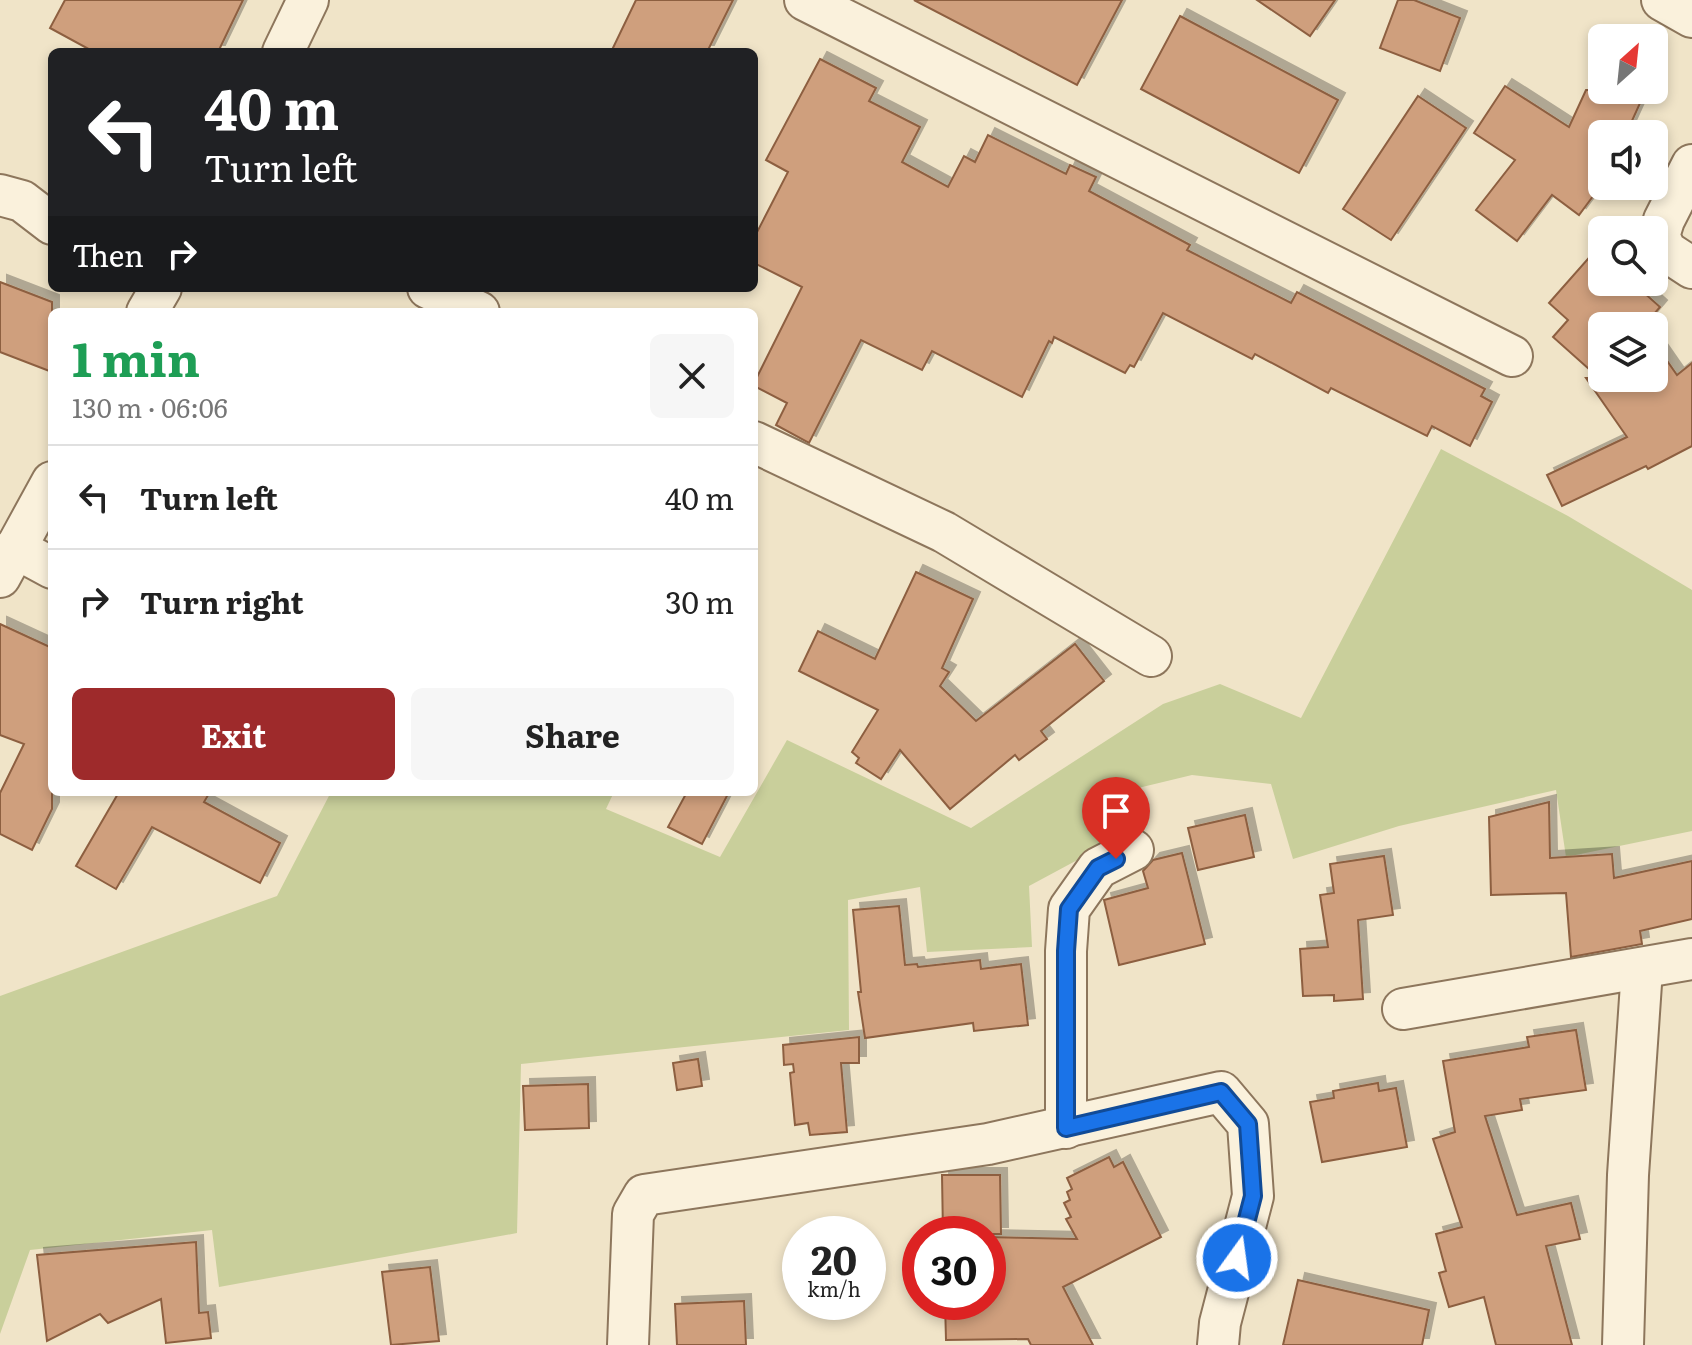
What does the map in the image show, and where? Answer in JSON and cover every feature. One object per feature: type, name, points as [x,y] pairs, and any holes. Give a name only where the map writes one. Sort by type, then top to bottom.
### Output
[{"type":"street","points":[[285,48],[308,0]]},
{"type":"street","points":[[805,0],[1512,356]]},
{"type":"street","points":[[1662,0],[1692,17]]},
{"type":"street","points":[[1692,165],[1659,236],[1666,251],[1692,268]]},
{"type":"street","points":[[0,195],[22,201],[48,221]]},
{"type":"street","points":[[436,292],[470,308]]},
{"type":"street","points":[[758,444],[944,532],[1151,656]]},
{"type":"street","points":[[48,489],[8,563],[48,568]]},
{"type":"street","points":[[1066,1128],[1066,951],[1069,909],[1098,868],[1133,850]]},
{"type":"street","points":[[1403,1009],[1692,959]]},
{"type":"street","points":[[1623,1345],[1628,1175],[1642,969]]},
{"type":"street","points":[[628,1345],[633,1214],[644,1195],[988,1144],[1221,1092],[1248,1124],[1253,1196],[1220,1323],[1218,1345]]},
{"type":"green space","points":[[1441,449],[1568,516],[1692,590],[1692,831],[1566,857],[1556,790],[1399,826],[1293,859],[1271,784],[1192,775],[1134,789],[1135,829],[1029,886],[1032,947],[927,952],[920,887],[848,900],[849,1030],[521,1064],[517,1233],[219,1287],[212,1230],[30,1250],[0,1334],[0,996],[277,896],[329,796],[612,796],[606,809],[720,857],[755,796],[758,796],[758,791],[787,740],[971,828],[1163,704],[1220,684],[1301,718]]},
{"type":"building","points":[[65,0],[243,0],[220,48],[87,48],[50,28]]},
{"type":"building","points":[[636,0],[733,0],[709,48],[613,48]]},
{"type":"building","points":[[914,0],[1122,0],[1077,85]]},
{"type":"building","points":[[1257,0],[1335,0],[1310,36]]},
{"type":"building","points":[[1398,0],[1414,0],[1460,18],[1440,71],[1380,48]]},
{"type":"building","points":[[1180,16],[1338,100],[1299,173],[1141,89]]},
{"type":"building","points":[[820,59],[876,88],[869,101],[920,127],[902,162],[948,187],[964,156],[975,162],[988,135],[1066,174],[1070,165],[1096,177],[1089,191],[1190,245],[1187,250],[1291,303],[1297,292],[1485,389],[1481,396],[1492,402],[1470,446],[1432,426],[1427,436],[1331,388],[1328,393],[1255,354],[1252,359],[1163,313],[1134,367],[1130,365],[1125,373],[1054,337],[1052,343],[1049,341],[1022,397],[932,351],[922,370],[861,340],[809,443],[776,425],[787,403],[758,388],[758,375],[802,287],[758,265],[758,230],[788,172],[766,160]]},
{"type":"building","points":[[1505,86],[1569,127],[1586,90],[1588,104],[1640,104],[1632,120],[1588,120],[1590,200],[1579,215],[1552,195],[1517,241],[1476,210],[1515,160],[1474,133]]},
{"type":"building","points":[[1418,96],[1466,128],[1391,240],[1343,209]]},
{"type":"building","points":[[1588,259],[1588,296],[1648,296],[1660,307],[1656,312],[1588,312],[1588,368],[1553,337],[1568,320],[1549,303]]},
{"type":"building","points":[[0,282],[52,302],[52,308],[48,308],[48,370],[0,352]]},
{"type":"building","points":[[1668,362],[1677,375],[1692,363],[1692,446],[1648,469],[1646,466],[1562,506],[1547,475],[1627,437],[1596,392],[1668,392]]},
{"type":"building","points":[[916,572],[973,599],[942,668],[949,672],[940,686],[976,721],[1075,644],[1104,681],[1041,731],[1047,739],[1019,760],[1015,755],[950,809],[900,750],[881,779],[856,763],[859,758],[852,752],[878,710],[799,671],[818,631],[875,659]]},
{"type":"building","points":[[0,624],[48,646],[48,796],[52,796],[52,809],[32,850],[0,834],[0,793],[24,744],[0,735]]},
{"type":"building","points":[[117,796],[208,796],[204,802],[280,843],[260,883],[152,827],[116,889],[76,866]]},
{"type":"building","points":[[685,796],[727,796],[702,844],[668,827]]},
{"type":"building","points":[[1549,802],[1550,858],[1612,854],[1614,878],[1692,861],[1692,919],[1640,931],[1642,944],[1571,957],[1566,893],[1491,895],[1489,817]]},
{"type":"building","points":[[1245,815],[1254,857],[1198,870],[1188,828]]},
{"type":"building","points":[[1182,853],[1205,944],[1119,965],[1104,900],[1148,888],[1143,871],[1153,860]]},
{"type":"building","points":[[1384,856],[1393,915],[1358,920],[1363,999],[1334,1001],[1334,995],[1303,996],[1300,949],[1328,947],[1320,895],[1334,893],[1330,864]]},
{"type":"building","points":[[899,906],[905,965],[917,964],[918,967],[980,960],[981,969],[1021,964],[1028,1025],[974,1031],[973,1023],[865,1038],[858,992],[861,992],[853,910]]},
{"type":"building","points":[[1576,1030],[1586,1090],[1520,1099],[1522,1110],[1485,1116],[1517,1215],[1571,1203],[1580,1239],[1546,1246],[1572,1345],[1496,1345],[1484,1297],[1449,1307],[1439,1273],[1446,1271],[1436,1234],[1462,1227],[1433,1139],[1455,1132],[1443,1061],[1529,1047],[1527,1037]]},
{"type":"building","points":[[859,1037],[859,1063],[841,1063],[847,1132],[810,1135],[808,1123],[795,1125],[790,1073],[794,1072],[793,1064],[784,1065],[783,1045]]},
{"type":"building","points":[[698,1059],[702,1086],[677,1090],[673,1063]]},
{"type":"building","points":[[1378,1083],[1379,1091],[1396,1088],[1407,1147],[1322,1162],[1310,1102],[1334,1098],[1333,1091]]},
{"type":"building","points":[[588,1084],[589,1128],[525,1130],[523,1086]]},
{"type":"building","points":[[1109,1157],[1114,1167],[1123,1162],[1161,1237],[1063,1287],[1093,1345],[1031,1345],[1028,1339],[946,1340],[945,1320],[1006,1320],[1006,1237],[1077,1239],[1066,1219],[1071,1217],[1064,1203],[1070,1200],[1067,1192],[1072,1189],[1067,1178]]},
{"type":"building","points":[[942,1175],[1000,1175],[1001,1216],[943,1216]]},
{"type":"building","points":[[196,1242],[199,1313],[208,1312],[211,1338],[166,1343],[161,1299],[108,1323],[100,1314],[47,1341],[37,1255]]},
{"type":"building","points":[[430,1267],[439,1341],[391,1345],[382,1272]]},
{"type":"building","points":[[1298,1280],[1429,1310],[1422,1345],[1283,1345]]},
{"type":"building","points":[[744,1301],[746,1345],[677,1345],[675,1304]]},
{"type":"route","points":[[1116,859],[1098,868],[1069,909],[1066,951],[1066,1128],[1221,1092],[1248,1124],[1253,1196],[1237,1258]]}]
